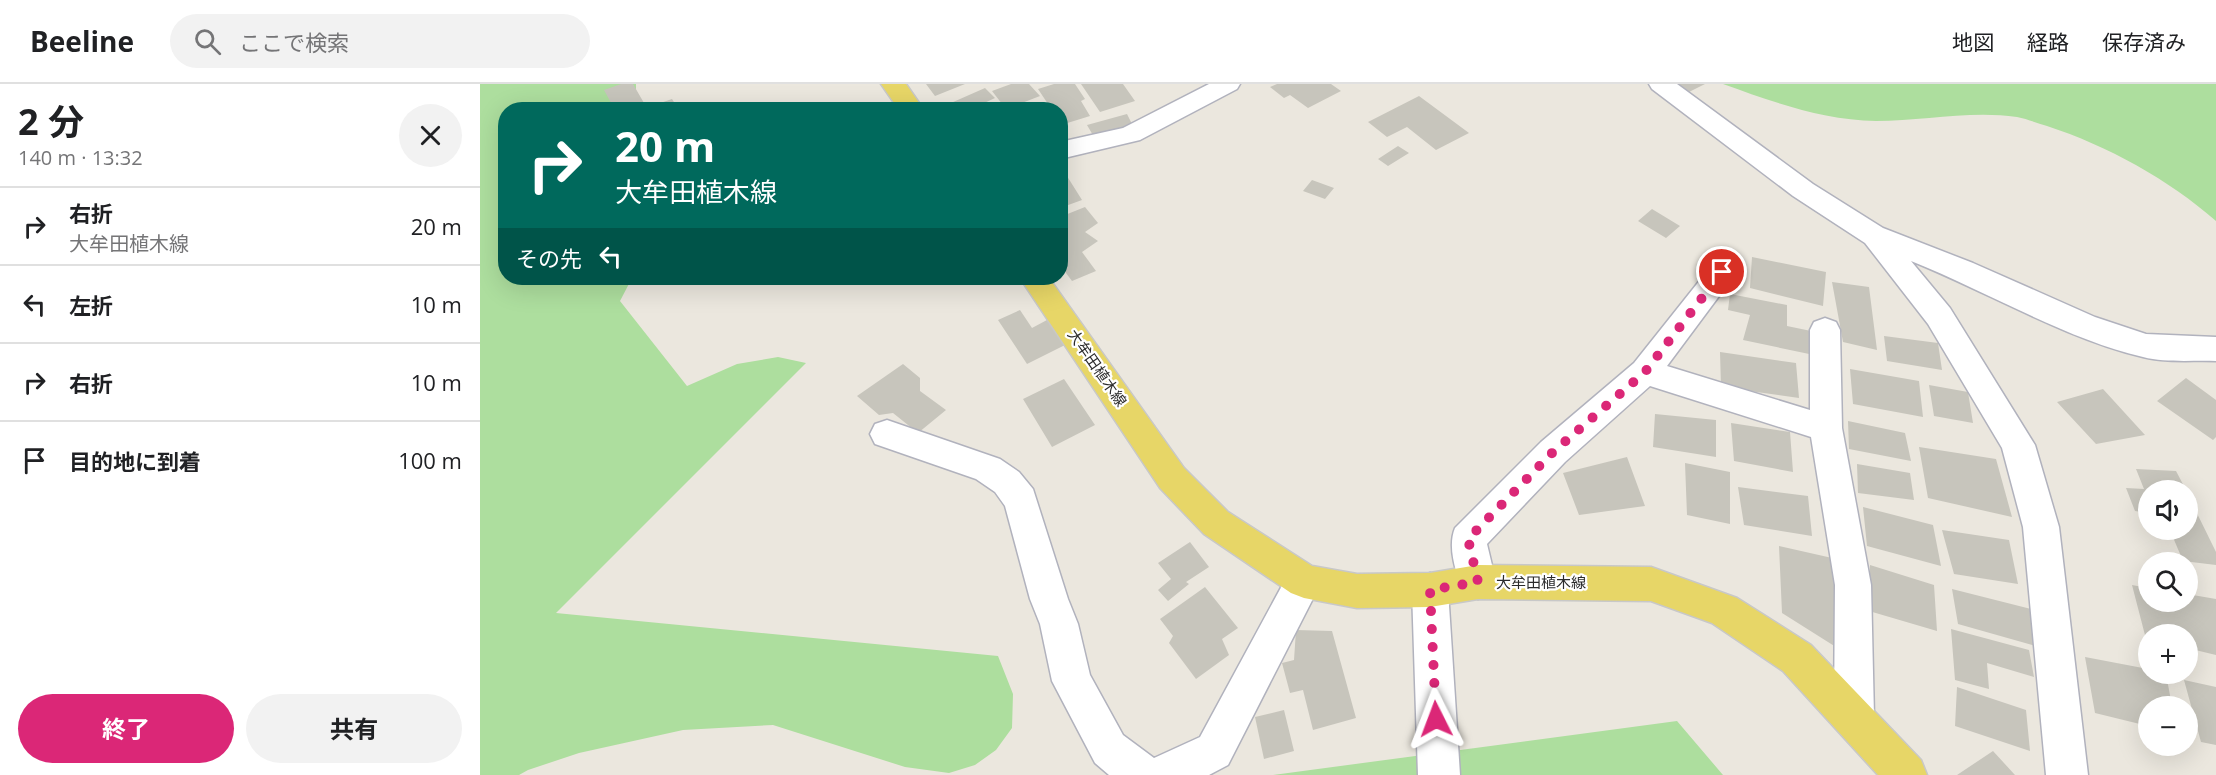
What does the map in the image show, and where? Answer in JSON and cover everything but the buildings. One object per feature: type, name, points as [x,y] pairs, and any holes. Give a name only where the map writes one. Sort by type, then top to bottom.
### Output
[{"type":"main road","points":[[893,84],[906,102]]},
{"type":"main road","name":"大牟田植木線","points":[[1039,285],[1172,478],[1216,523],[1304,581],[1357,591],[1430,590],[1478,582],[1651,584],[1724,610],[1797,658],[1906,775]]},
{"type":"street","points":[[1068,149],[1131,134],[1228,84]]},
{"type":"street","points":[[1661,84],[1803,190],[1874,235],[1963,270],[2084,325],[2145,346],[2216,350]]},
{"type":"street","points":[[1874,235],[1939,316],[2018,445],[2041,527],[2067,775]]},
{"type":"street","points":[[1478,582],[1468,539],[1553,452],[1645,372],[1722,272]]},
{"type":"street","points":[[1825,330],[1826,428],[1853,585],[1854,717]]},
{"type":"street","points":[[1645,372],[1826,428]]},
{"type":"street","points":[[887,434],[988,469],[1007,482],[1021,500],[1049,599],[1059,624],[1072,681],[1109,749],[1142,775]]},
{"type":"street","points":[[1164,775],[1215,751],[1304,581]]},
{"type":"street","points":[[1430,590],[1439,775]]},
{"type":"green space","points":[[480,84],[636,84],[636,102],[498,102],[498,285],[628,285],[620,301],[687,386],[737,364],[778,357],[806,363],[556,613],[998,656],[1013,694],[1012,728],[996,750],[975,765],[949,773],[905,767],[773,725],[683,730],[579,753],[519,775],[480,775]]},
{"type":"green space","points":[[1723,84],[2216,84],[2216,221],[2178,191],[2115,154],[2070,134],[2017,117],[1964,115],[1893,121],[1856,120],[1798,109]]},
{"type":"green space","points":[[1677,721],[1723,775],[1273,775]]},
{"type":"route","points":[[1436,719],[1430,590],[1478,582],[1468,539],[1553,452],[1645,372],[1722,272]]}]
